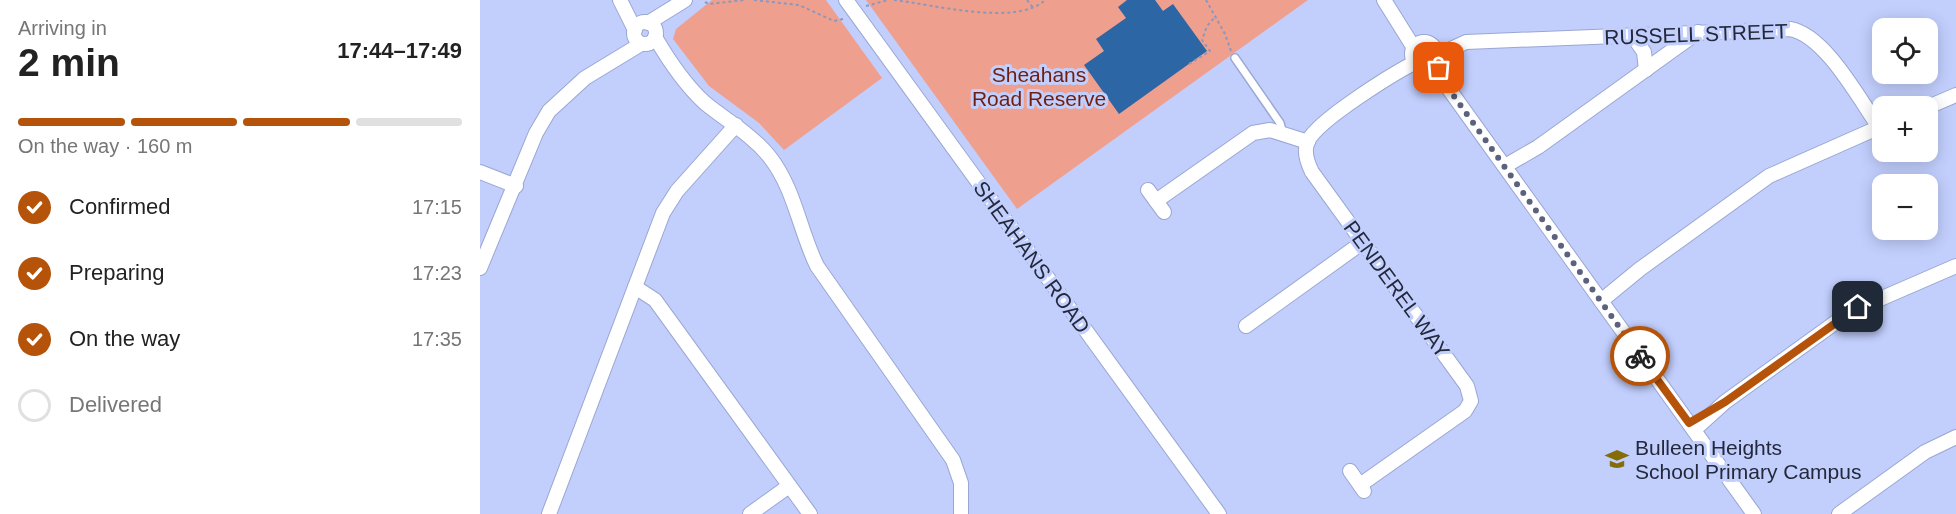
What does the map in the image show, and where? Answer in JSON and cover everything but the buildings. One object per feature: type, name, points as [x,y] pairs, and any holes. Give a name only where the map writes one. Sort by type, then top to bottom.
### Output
[{"type":"street","points":[[621,0],[672,66],[705,102],[752,138],[777,167],[792,194],[807,246],[817,266],[953,460],[962,483],[961,514]]},
{"type":"street","points":[[1384,0],[1754,514]]},
{"type":"street","points":[[480,268],[516,186],[536,133],[549,111],[568,91],[683,1]]},
{"type":"street","name":"SHEAHANS ROAD","points":[[850,5],[1219,514]]},
{"type":"street","name":"RUSSELL STREET","points":[[1424,53],[1438,39],[1466,42],[1782,29],[1806,34],[1821,47],[1872,115]]},
{"type":"street","points":[[1507,170],[1698,32]]},
{"type":"street","points":[[1632,35],[1644,52],[1646,70]]},
{"type":"street","points":[[1156,201],[1253,133],[1265,130],[1308,142],[1317,129],[1424,53]]},
{"type":"street","points":[[1938,103],[1956,95]]},
{"type":"street","points":[[549,514],[635,286],[670,201],[736,125]]},
{"type":"street","points":[[1599,298],[1778,170],[1872,131]]},
{"type":"street","name":"PENDEREL WAY","points":[[1308,142],[1306,152],[1309,165],[1467,386],[1471,401],[1465,411],[1363,489],[1350,471]]},
{"type":"street","points":[[480,172],[516,186]]},
{"type":"street","points":[[1246,326],[1363,242]]},
{"type":"street","points":[[1691,426],[1850,312],[1956,266]]},
{"type":"street","points":[[635,286],[655,300],[810,514]]},
{"type":"street","points":[[1839,514],[1925,452],[1956,437]]},
{"type":"street","points":[[750,514],[789,486]]},
{"type":"lane","points":[[1235,58],[1280,123],[1283,134]]},
{"type":"path","points":[[705,2],[709,4],[744,0]]},
{"type":"path","points":[[754,0],[799,5],[834,21],[843,20],[850,5],[888,0]]},
{"type":"path","points":[[894,0],[1002,12],[1034,9],[1045,0]]},
{"type":"path","points":[[1027,0],[1034,9]]},
{"type":"path","points":[[1206,0],[1235,58]]},
{"type":"path","points":[[1189,64],[1210,51],[1202,40],[1207,26],[1216,16]]},
{"type":"green space","points":[[712,0],[826,0],[882,78],[784,150],[759,123],[709,86],[673,39],[676,29]]},
{"type":"green space","name":"Sheahans Road Reserve","points":[[866,0],[1308,0],[1017,209]]},
{"type":"way so far","points":[[1439,68],[1446,85],[1640,356]]},
{"type":"place","name":"Bulleen Heights School Primary Campus","points":[[1617,459]]},
{"type":"route","points":[[1640,356],[1689,423],[1725,402],[1858,307]]}]
